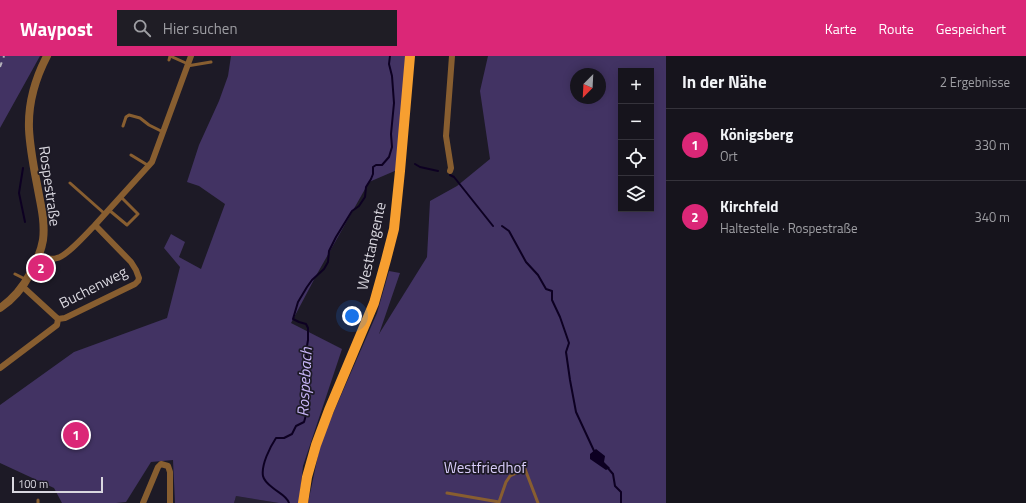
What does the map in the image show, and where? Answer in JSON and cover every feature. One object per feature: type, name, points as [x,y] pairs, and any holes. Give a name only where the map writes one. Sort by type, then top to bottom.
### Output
[{"type":"main road","name":"Westtangente","points":[[303,503],[307,477],[316,445],[374,303],[394,229],[410,56]]},
{"type":"street","name":"Rospestraße","points":[[0,308],[6,304],[24,283],[39,257],[43,240],[44,218],[30,146],[29,128],[33,88],[47,56]]},
{"type":"street","points":[[39,257],[57,258],[65,255],[95,225],[152,162],[191,56]]},
{"type":"street","points":[[450,171],[451,168],[446,136],[452,56]]},
{"type":"street","name":"Buchenweg","points":[[58,319],[65,318],[135,284],[138,281],[139,278],[131,262],[95,225]]},
{"type":"street","name":"Buchenweg","points":[[24,283],[58,319]]},
{"type":"street","name":"Buchenweg","points":[[0,368],[57,325],[58,319]]},
{"type":"street","points":[[144,503],[158,467],[161,464],[168,466],[170,472],[170,503]]},
{"type":"lane","points":[[169,60],[170,56],[187,65],[211,62]]},
{"type":"lane","points":[[123,126],[126,117],[129,115],[140,118],[149,125],[163,132]]},
{"type":"lane","points":[[131,155],[148,166]]},
{"type":"lane","points":[[70,183],[107,212],[127,225],[138,214],[120,197]]},
{"type":"lane","points":[[15,274],[24,283]]},
{"type":"lane","points":[[447,493],[499,502],[506,482],[510,476],[525,469],[538,503]]},
{"type":"shaded area","points":[[596,449],[605,456],[604,462],[610,468],[606,470],[590,459],[590,454]]},
{"type":"shaded area","points":[[236,496],[279,503],[234,503]]},
{"type":"green space","points":[[0,56],[40,56],[0,128]]},
{"type":"green space","points":[[231,56],[408,56],[397,170],[369,182],[291,323],[342,349],[303,466],[299,503],[279,503],[236,496],[234,503],[175,503],[173,460],[151,462],[126,502],[62,503],[54,488],[0,463],[0,405],[74,352],[167,318],[180,267],[164,248],[171,234],[185,242],[179,257],[201,269],[225,204],[199,186],[187,182],[199,145],[219,101],[228,76]]},
{"type":"green space","name":"Westfriedhof","points":[[488,56],[666,56],[666,503],[308,503],[321,441],[377,313],[389,271],[400,273],[379,334],[427,257],[430,201],[457,186],[490,159],[480,91]]},
{"type":"waterway","name":"Rospebach","points":[[289,503],[285,496],[271,487],[266,481],[263,476],[263,467],[266,456],[276,438],[284,438],[292,434],[296,426],[304,422],[306,415],[301,403],[304,389],[302,381],[308,363],[306,352],[308,328],[306,324],[293,319],[298,302],[307,287],[324,269],[328,262],[329,251],[336,237],[352,211],[359,206],[365,197],[366,187],[373,174],[373,167],[376,165],[382,165],[389,157],[392,147],[391,134],[394,103],[392,76],[389,64],[390,56]]},
{"type":"waterway","points":[[415,164],[420,167],[438,171]]},
{"type":"waterway","points":[[23,168],[19,193],[25,222]]},
{"type":"waterway","points":[[450,175],[454,177],[493,226]]},
{"type":"waterway","points":[[502,226],[509,231],[526,262],[538,275],[546,289],[552,291],[552,300],[569,343],[566,352],[576,412],[595,453]]},
{"type":"waterway","points":[[607,467],[613,474],[615,486],[621,492],[621,503]]},
{"type":"railway","points":[[0,67],[4,56]]},
{"type":"place","name":"Kirchfeld","points":[[41,268]]},
{"type":"place","name":"Königsberg","points":[[76,435]]}]
